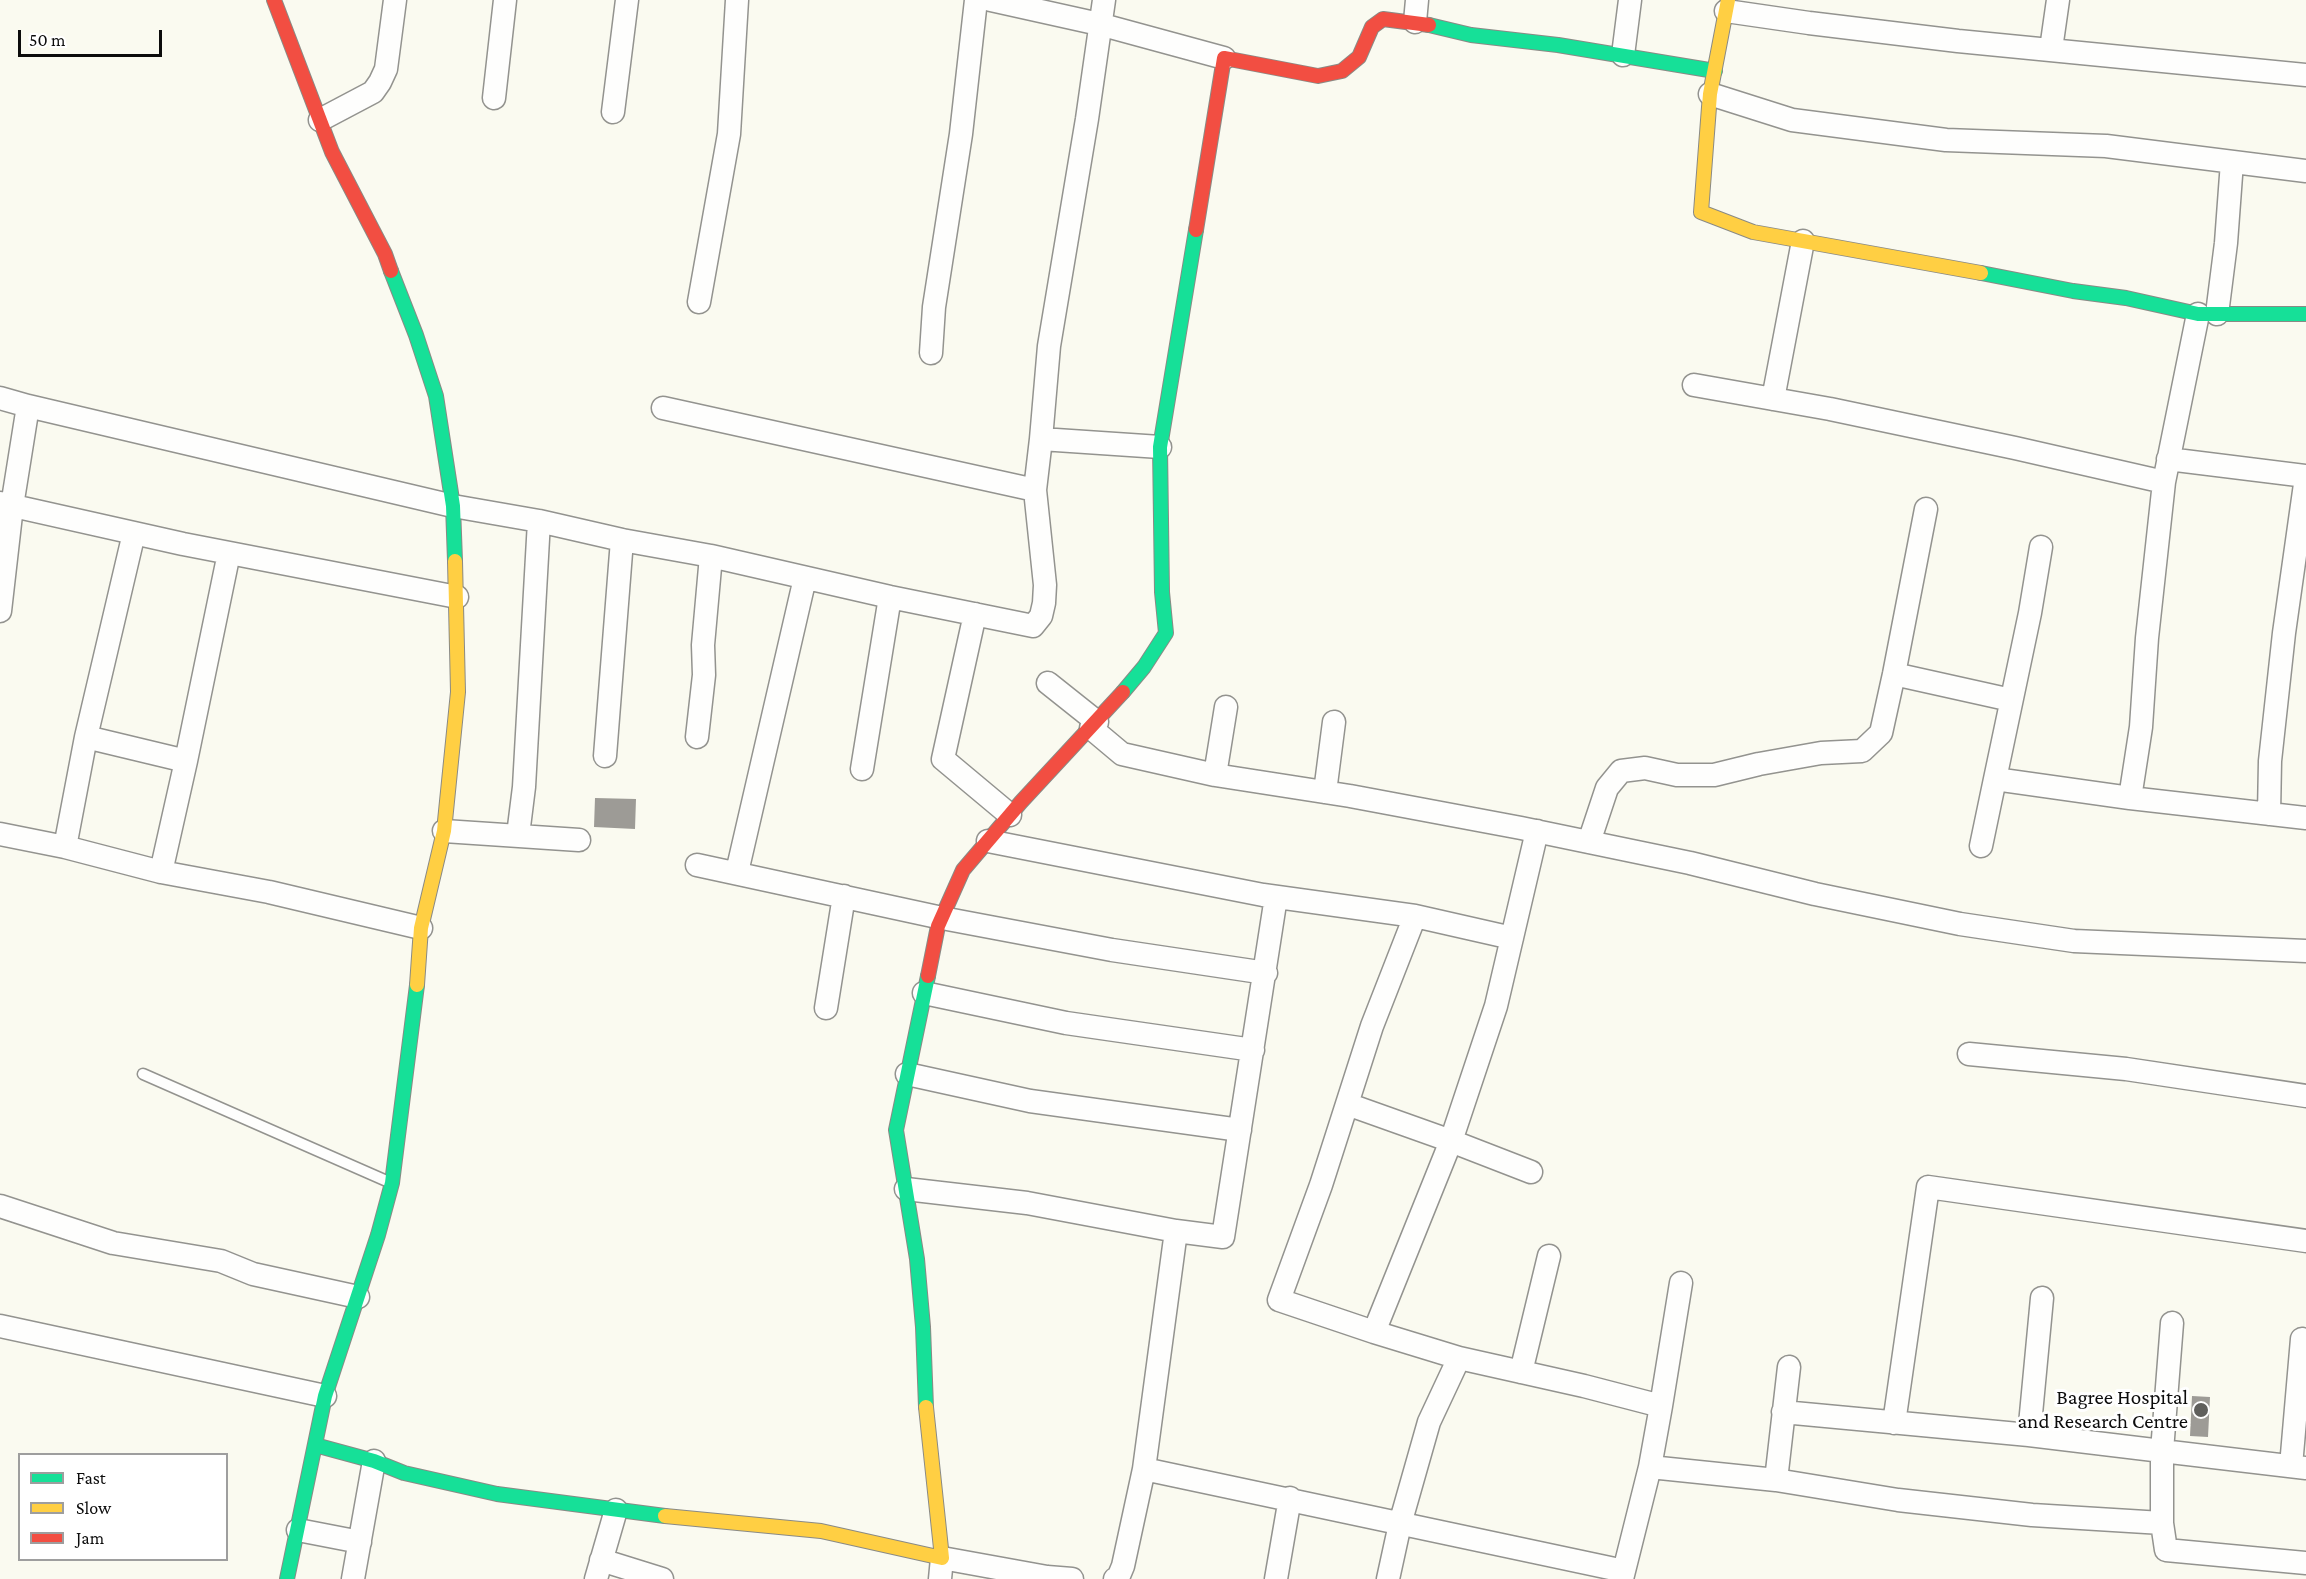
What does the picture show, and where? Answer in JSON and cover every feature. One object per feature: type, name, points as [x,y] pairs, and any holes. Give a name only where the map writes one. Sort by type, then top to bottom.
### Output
[{"type":"street","points":[[274,0],[332,152],[386,254],[436,396],[453,506],[458,692],[444,831],[421,928],[417,1007],[392,1183],[325,1396],[287,1579]]},
{"type":"street","points":[[320,120],[373,92],[380,82],[386,69],[395,0]]},
{"type":"street","points":[[494,98],[506,0]]},
{"type":"street","points":[[613,112],[627,0]]},
{"type":"street","points":[[699,302],[729,134],[737,0]]},
{"type":"street","points":[[931,353],[934,307],[961,134],[976,0]]},
{"type":"street","points":[[991,0],[1100,24],[1224,58],[1318,76],[1342,71],[1359,57],[1372,27],[1383,19],[1416,11],[1471,35],[1557,45],[1715,71]]},
{"type":"street","points":[[0,398],[453,506],[539,520],[622,540],[711,556],[890,597],[1033,626],[1041,616],[1046,585],[1035,490],[1049,346],[1087,119],[1104,0]]},
{"type":"street","points":[[1623,56],[1630,0]]},
{"type":"street","points":[[2051,49],[2058,0]]},
{"type":"street","points":[[2306,75],[1958,41],[1809,23],[1727,5],[1710,94],[1701,212],[1753,232],[2031,284],[2126,298],[2208,314],[2306,314]]},
{"type":"street","points":[[941,1569],[927,1424],[923,1327],[917,1259],[896,1130],[942,918],[963,870],[1144,667],[1166,633],[1162,592],[1160,447],[1224,58]]},
{"type":"street","points":[[1710,94],[1792,120],[1946,140],[2106,146],[2306,171]]},
{"type":"street","points":[[2130,798],[2141,727],[2147,639],[2163,482],[2226,243],[2232,162]]},
{"type":"street","points":[[1773,399],[1803,241]]},
{"type":"street","points":[[1694,385],[1994,443],[2163,482]]},
{"type":"street","points":[[0,611],[6,504],[28,406]]},
{"type":"street","points":[[663,408],[1035,490]]},
{"type":"street","points":[[1041,439],[1160,447]]},
{"type":"street","points":[[2168,459],[2306,476],[2284,633],[2271,749],[2269,814]]},
{"type":"street","points":[[6,504],[229,553],[457,597]]},
{"type":"street","points":[[1589,842],[1607,788],[1621,771],[1645,768],[1677,775],[1714,775],[1821,753],[1862,751],[1881,733],[1926,509]]},
{"type":"street","points":[[518,835],[524,787],[539,520]]},
{"type":"street","points":[[65,846],[86,737],[134,533]]},
{"type":"street","points":[[605,756],[622,540]]},
{"type":"street","points":[[1981,846],[2030,613],[2041,548]]},
{"type":"street","points":[[161,872],[229,553]]},
{"type":"street","points":[[697,737],[704,675],[703,645],[711,556]]},
{"type":"street","points":[[737,872],[805,578]]},
{"type":"street","points":[[862,769],[890,597]]},
{"type":"street","points":[[975,614],[943,759],[1010,815]]},
{"type":"street","points":[[1894,674],[2011,700]]},
{"type":"street","points":[[1048,683],[1122,754],[1215,775],[1325,792],[1537,831],[1690,863],[1815,894],[1960,924],[2074,941],[2306,951]]},
{"type":"street","points":[[1215,775],[1226,707]]},
{"type":"street","points":[[1325,792],[1334,722]]},
{"type":"street","points":[[86,737],[186,761]]},
{"type":"street","points":[[1995,778],[2130,798],[2306,819]]},
{"type":"street","points":[[444,831],[579,840]]},
{"type":"street","points":[[1374,1332],[1451,1141],[1496,1005],[1537,831]]},
{"type":"street","points":[[0,834],[65,846],[161,872],[269,892],[421,928]]},
{"type":"street","points":[[988,841],[1276,897],[1415,916],[1512,938]]},
{"type":"street","points":[[697,865],[942,918],[1112,950],[1266,973]]},
{"type":"street","points":[[826,1008],[844,896]]},
{"type":"street","points":[[906,1190],[1027,1203],[1176,1231],[1223,1237],[1266,973],[1276,897]]},
{"type":"street","points":[[1415,916],[1372,1026],[1321,1185],[1279,1300],[1459,1358],[1661,1406]]},
{"type":"street","points":[[924,993],[1066,1023],[1253,1050]]},
{"type":"street","points":[[1969,1054],[2126,1069],[2306,1096]]},
{"type":"street","points":[[907,1074],[1030,1101],[1240,1130]]},
{"type":"street","points":[[1347,1104],[1531,1172]]},
{"type":"street","points":[[1894,1423],[1928,1187],[2306,1241]]},
{"type":"street","points":[[0,1206],[113,1243],[221,1261],[253,1274],[358,1297]]},
{"type":"street","points":[[1115,1579],[1118,1578],[1123,1566],[1144,1469],[1176,1231]]},
{"type":"street","points":[[1521,1372],[1549,1256]]},
{"type":"street","points":[[1144,1469],[1290,1498],[1623,1575],[1650,1467],[1681,1283]]},
{"type":"street","points":[[2029,1435],[2042,1298]]},
{"type":"street","points":[[2172,1323],[2162,1451],[2162,1523],[2166,1550],[2306,1563]]},
{"type":"street","points":[[0,1326],[325,1396]]},
{"type":"street","points":[[1783,1412],[2029,1435],[2299,1467],[2302,1339]]},
{"type":"street","points":[[1388,1579],[1400,1524],[1429,1422],[1459,1358]]},
{"type":"street","points":[[1776,1480],[1789,1367]]},
{"type":"street","points":[[315,1445],[374,1461],[404,1473],[497,1494],[616,1510],[821,1531],[941,1569],[1060,1579]]},
{"type":"street","points":[[353,1579],[374,1461]]},
{"type":"street","points":[[1650,1467],[1776,1480],[1898,1500],[2032,1515],[2162,1523]]},
{"type":"street","points":[[1276,1579],[1290,1498]]},
{"type":"street","points":[[616,1510],[599,1570],[662,1579]]},
{"type":"street","points":[[298,1530],[360,1542]]},
{"type":"lane","points":[[142,1074],[392,1183]]},
{"type":"building","points":[[595,798],[636,799],[635,829],[594,827]]},
{"type":"building","points":[[2192,1396],[2210,1397],[2208,1437],[2190,1436]]},
{"type":"traffic: fast","points":[[1429,25],[1471,35],[1558,45],[1715,71]]},
{"type":"traffic: fast","points":[[1123,692],[1144,667],[1166,633],[1162,592],[1160,447],[1196,230]]},
{"type":"traffic: fast","points":[[391,271],[416,335],[436,396],[453,506],[455,561]]},
{"type":"traffic: fast","points":[[1981,273],[2073,291],[2126,298],[2198,314],[2306,314]]},
{"type":"traffic: fast","points":[[926,1407],[923,1327],[917,1259],[896,1130],[928,976]]},
{"type":"traffic: fast","points":[[287,1579],[325,1396],[378,1235],[392,1183],[417,985]]},
{"type":"traffic: fast","points":[[315,1445],[374,1461],[404,1473],[497,1494],[665,1516]]},
{"type":"traffic: slow","points":[[1728,0],[1710,94],[1701,212],[1753,232],[1981,273]]},
{"type":"traffic: slow","points":[[417,985],[421,928],[444,831],[458,692],[455,561]]},
{"type":"traffic: slow","points":[[665,1516],[821,1531],[942,1558],[926,1407]]},
{"type":"traffic: jam","points":[[274,0],[332,152],[385,254],[391,271]]},
{"type":"traffic: jam","points":[[1196,230],[1224,58],[1318,76],[1342,71],[1359,57],[1372,27],[1383,19],[1429,25]]},
{"type":"traffic: jam","points":[[928,976],[938,926],[963,870],[1021,802],[1123,692]]},
{"type":"place","name":"Bagree Hospital and Research Centre","points":[[2201,1410]]}]
